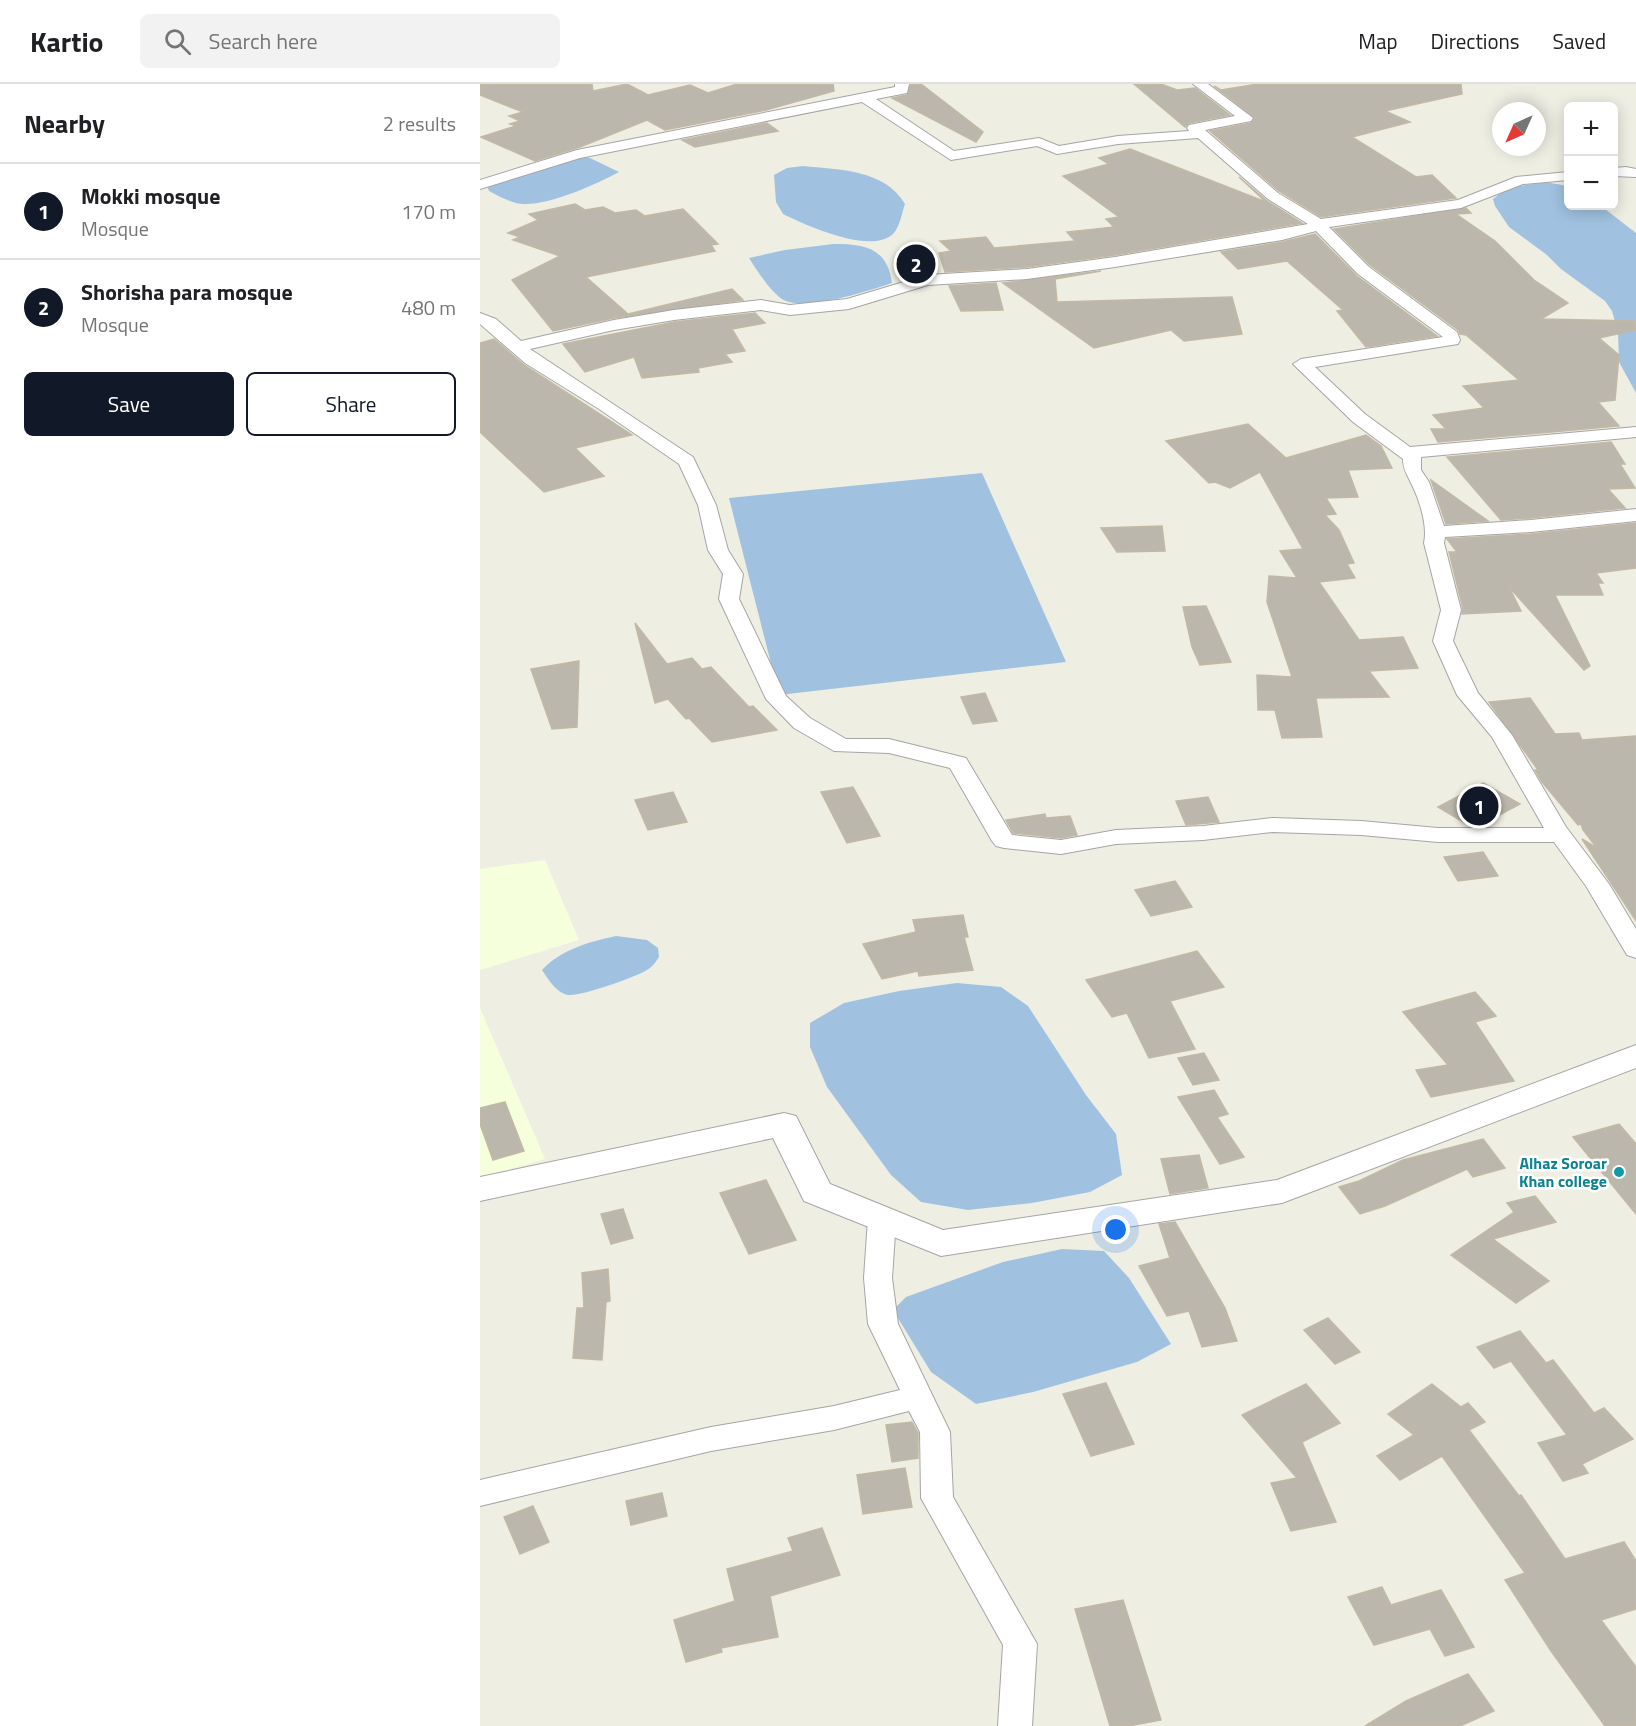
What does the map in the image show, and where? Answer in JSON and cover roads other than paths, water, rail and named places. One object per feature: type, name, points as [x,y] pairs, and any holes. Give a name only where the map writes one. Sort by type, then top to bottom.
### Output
[{"type":"street","points":[[480,185],[577,154],[865,98],[902,90],[902,84]]},
{"type":"street","points":[[1200,84],[1246,118],[1194,128],[1273,196],[1318,225],[1345,256],[1373,279],[1451,335],[1452,339],[1434,344],[1301,364],[1320,379],[1333,396],[1354,414],[1412,457],[1412,470],[1420,482],[1436,532],[1434,543],[1451,610],[1443,641],[1468,695],[1501,735],[1560,835],[1597,884],[1636,950]]},
{"type":"street","points":[[865,98],[951,156],[1039,142],[1057,150],[1118,140],[1202,134]]},
{"type":"street","points":[[1618,172],[1636,173]]},
{"type":"street","points":[[518,347],[614,324],[674,315],[761,305],[790,310],[849,304],[927,280],[1027,274],[1282,235],[1318,225],[1461,204],[1521,180],[1564,176]]},
{"type":"street","points":[[480,318],[490,322],[531,359],[605,405],[687,461],[707,505],[718,550],[733,574],[729,599],[777,699],[802,723],[842,746],[889,746],[958,763],[1004,840],[1061,847],[1116,837],[1203,833],[1273,825],[1361,828],[1438,835],[1560,835]]},
{"type":"street","points":[[1406,453],[1636,432]]},
{"type":"street","points":[[1436,532],[1531,526],[1636,515]]},
{"type":"street","points":[[480,1189],[784,1124],[816,1192],[941,1243],[1282,1191],[1636,1056]]},
{"type":"street","points":[[882,1219],[878,1278],[883,1324],[935,1432],[937,1498],[1020,1644],[1015,1726]]},
{"type":"street","points":[[480,1493],[700,1441],[834,1418],[918,1397]]},
{"type":"water","points":[[577,156],[590,158],[619,172],[573,193],[535,203],[519,204],[510,201],[489,191],[487,186]]},
{"type":"water","points":[[803,166],[860,173],[885,184],[896,192],[905,204],[899,224],[893,234],[883,240],[854,240],[822,231],[783,214],[776,202],[774,175],[787,168]]},
{"type":"water","points":[[1545,182],[1564,185],[1564,210],[1606,210],[1636,233],[1636,393],[1619,362],[1618,332],[1612,311],[1605,301],[1509,227],[1493,199],[1507,188]]},
{"type":"water","points":[[833,244],[855,245],[872,250],[885,262],[892,283],[839,298],[796,303],[786,301],[776,294],[749,258],[785,250]]},
{"type":"water","points":[[982,473],[1066,662],[779,695],[729,498]]},
{"type":"water","points":[[616,936],[647,940],[658,948],[659,957],[650,968],[635,976],[598,989],[569,995],[553,986],[542,970],[567,952]]},
{"type":"water","points":[[957,983],[1001,987],[1028,1006],[1086,1095],[1116,1134],[1122,1175],[1090,1192],[1032,1203],[968,1210],[921,1202],[891,1175],[827,1087],[810,1047],[810,1023],[844,1003],[899,991]]},
{"type":"water","points":[[1062,1249],[1104,1251],[1129,1278],[1171,1344],[1137,1362],[1033,1392],[976,1404],[931,1372],[893,1310],[906,1297],[1003,1262]]},
{"type":"place","name":"Shorisha para mosque","points":[[916,264]]},
{"type":"place","name":"Mokki mosque","points":[[1479,806]]},
{"type":"place","name":"Alhaz Soroar Khan college","points":[[1619,1172]]}]
